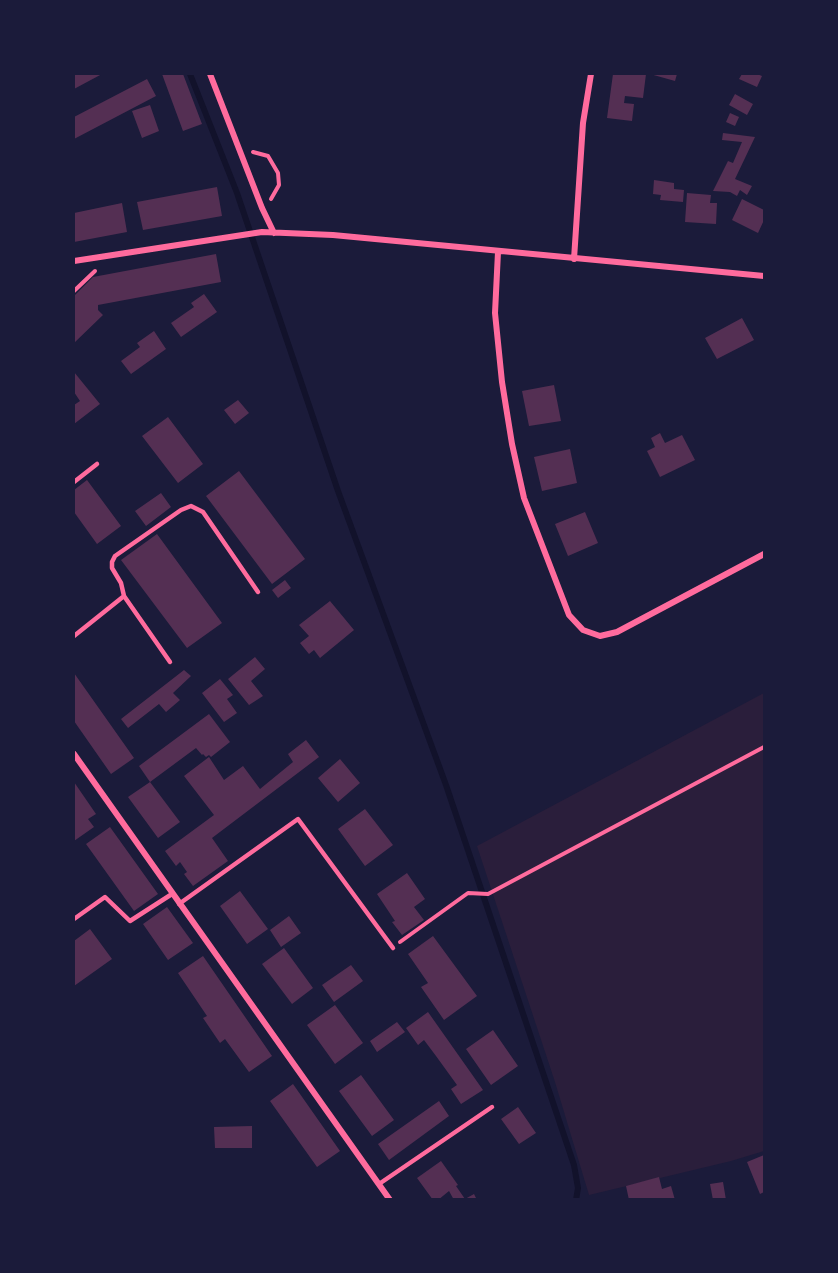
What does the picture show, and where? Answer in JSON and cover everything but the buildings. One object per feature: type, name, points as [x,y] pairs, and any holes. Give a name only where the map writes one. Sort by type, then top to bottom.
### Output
[{"type":"street","points":[[210,74],[274,233]]},
{"type":"street","points":[[574,259],[583,123],[591,74]]},
{"type":"street","points":[[74,261],[262,232],[333,235],[765,276]]},
{"type":"street","points":[[498,252],[495,313],[502,382],[512,444],[524,498],[569,615],[583,630],[600,636],[617,632],[765,554]]},
{"type":"street","points":[[74,754],[390,1200]]},
{"type":"lane","points":[[74,482],[97,464]]},
{"type":"lane","points":[[170,662],[124,596],[121,583],[112,568],[115,556],[181,510],[191,506],[203,512],[258,592]]},
{"type":"lane","points":[[74,636],[124,596]]},
{"type":"lane","points":[[179,904],[298,819],[393,948]]},
{"type":"lane","points":[[74,919],[105,897],[130,921],[172,894]]},
{"type":"lane","points":[[379,1184],[492,1107]]},
{"type":"path","points":[[241,154],[263,153],[273,162],[279,172],[278,189],[262,208]]},
{"type":"path","points":[[74,291],[95,271],[95,258]]},
{"type":"path","points":[[393,948],[468,893],[488,894],[765,747]]},
{"type":"shaded area","points":[[764,693],[764,1151],[589,1195],[555,1082],[477,846]]},
{"type":"waterway","points":[[190,74],[237,193],[338,491],[446,785],[574,1165],[578,1188],[576,1200]]}]
